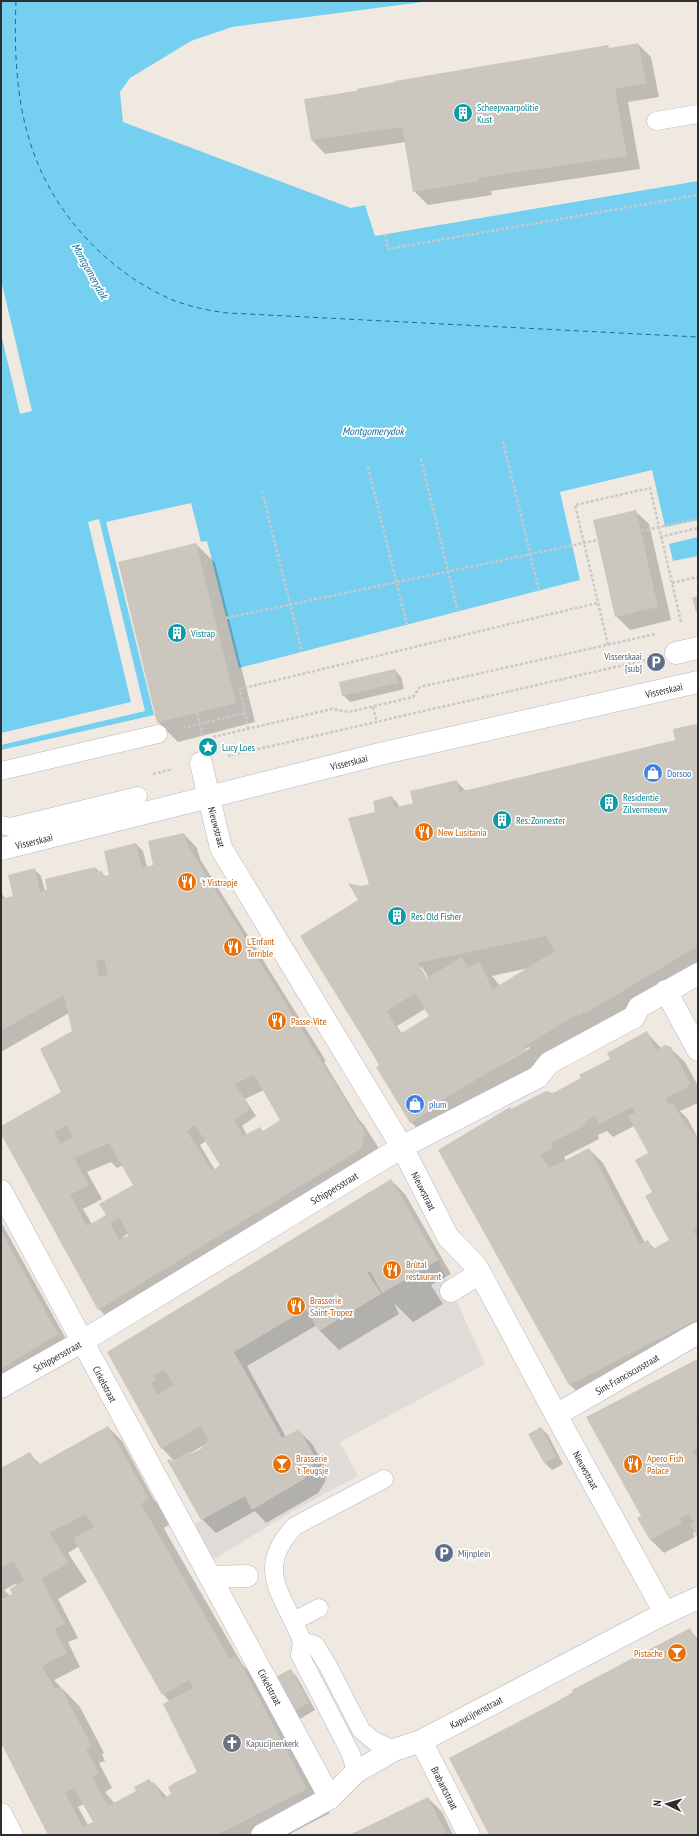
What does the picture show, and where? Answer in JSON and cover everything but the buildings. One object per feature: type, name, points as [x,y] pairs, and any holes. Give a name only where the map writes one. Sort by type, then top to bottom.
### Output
[{"type":"street","points":[[676,653],[698,648]]},
{"type":"street","name":"Visserskaai","points":[[1,849],[384,753],[698,682]]},
{"type":"street","name":"Nieuwstraat","points":[[201,763],[220,848],[402,1147],[448,1237],[476,1266],[665,1613]]},
{"type":"street","name":"Schippersstraat","points":[[1,1387],[83,1341],[402,1147],[538,1077],[549,1063],[634,1017],[639,1007],[698,974]]},
{"type":"street","points":[[666,991],[698,1050]]},
{"type":"street","name":"Cirkelstraat","points":[[1,1191],[330,1798]]},
{"type":"street","points":[[451,1291],[480,1273]]},
{"type":"street","name":"Sint-Franciscusstraat","points":[[556,1415],[698,1333]]},
{"type":"street","points":[[210,1577],[247,1576]]},
{"type":"street","name":"Kapucijnenstraat","points":[[262,1835],[330,1798],[356,1772],[394,1750],[421,1741],[665,1613],[698,1598]]},
{"type":"street","name":"Brabantstraat","points":[[421,1741],[469,1835]]},
{"type":"street","points":[[1,1814],[12,1835]]},
{"type":"lane","points":[[656,121],[698,114]]},
{"type":"lane","points":[[1,771],[158,734]]},
{"type":"lane","points":[[1,824],[11,827],[138,796]]},
{"type":"lane","points":[[356,1772],[351,1754],[300,1655],[302,1641],[294,1621],[276,1586],[273,1570],[277,1553],[285,1537],[296,1526],[384,1479]]},
{"type":"lane","points":[[247,1576],[276,1586]]},
{"type":"lane","points":[[294,1621],[319,1608]]},
{"type":"lane","points":[[302,1641],[315,1645],[328,1666],[360,1730],[374,1741],[394,1750]]},
{"type":"path","points":[[385,234],[388,249],[698,194]]},
{"type":"path","points":[[503,441],[539,591]]},
{"type":"path","points":[[421,458],[458,612]]},
{"type":"path","points":[[368,468],[407,625]]},
{"type":"path","points":[[608,645],[575,505],[650,488],[660,537],[682,627]]},
{"type":"path","points":[[262,491],[302,652]]},
{"type":"path","points":[[226,618],[698,519]]},
{"type":"path","points":[[660,537],[698,528]]},
{"type":"path","points":[[672,583],[698,577]]},
{"type":"path","points":[[597,603],[240,689],[248,729],[332,710],[349,712],[413,698],[420,687],[660,632]]},
{"type":"path","points":[[147,776],[676,653]]},
{"type":"path","points":[[197,713],[204,740]]},
{"type":"path","points":[[158,734],[245,713]]},
{"type":"shaded area","points":[[438,1260],[485,1364],[340,1442],[358,1476],[298,1508],[204,1565],[184,1530],[245,1496],[252,1509],[304,1479],[312,1467],[299,1429],[282,1438],[234,1352],[306,1309],[319,1331],[381,1294],[367,1272],[370,1271],[383,1293]]},
{"type":"water","name":"Montgomerydok","points":[[1,1],[430,1],[232,27],[191,41],[130,78],[120,92],[123,122],[351,208],[365,205],[375,236],[698,181],[698,556],[673,561],[652,470],[560,492],[580,580],[239,668],[207,541],[201,542],[191,503],[106,522],[154,715],[1,750]]},
{"type":"pier","points":[[1,280],[32,411],[20,414],[1,334]]},
{"type":"pier","points":[[99,519],[145,711],[1,745],[1,733],[131,702],[88,522]]},
{"type":"pier","points":[[698,520],[698,537],[669,544],[665,527]]},
{"type":"ferry route","points":[[16,1],[15,38],[17,76],[22,113],[32,148],[42,173],[54,196],[87,240],[107,258],[128,275],[175,301],[228,313],[698,337]]},
{"type":"place","name":"Scheepvaarpolitie Kust","points":[[463,113]]},
{"type":"place","name":"Vistrap","points":[[177,633]]},
{"type":"place","name":"Visserskaai [sub]","points":[[656,662]]},
{"type":"place","name":"Lucy Loes","points":[[208,747]]},
{"type":"place","name":"Dorsoo","points":[[653,773]]},
{"type":"place","name":"Residentie Zilvermeeuw","points":[[609,803]]},
{"type":"place","name":"Res. Zonnester","points":[[502,820]]},
{"type":"place","name":"New Lusitania","points":[[424,832]]},
{"type":"place","name":"'t Vistrapje","points":[[187,882]]},
{"type":"place","name":"Res. Old Fisher","points":[[397,916]]},
{"type":"place","name":"L'Enfant Terrible","points":[[233,947]]},
{"type":"place","name":"Passe-Vite","points":[[277,1021]]},
{"type":"place","name":"plum","points":[[415,1104]]},
{"type":"place","name":"Brûtal restaurant","points":[[392,1270]]},
{"type":"place","name":"Brasserie Saint-Tropez","points":[[296,1306]]},
{"type":"place","name":"Brasserie 't Teugsje","points":[[282,1464]]},
{"type":"place","name":"Apero Fish Palace","points":[[633,1464]]},
{"type":"place","name":"Mijnplein","points":[[444,1553]]},
{"type":"place","name":"Pistache","points":[[677,1653]]},
{"type":"place","name":"Kapucijnenkerk","points":[[232,1743]]}]
